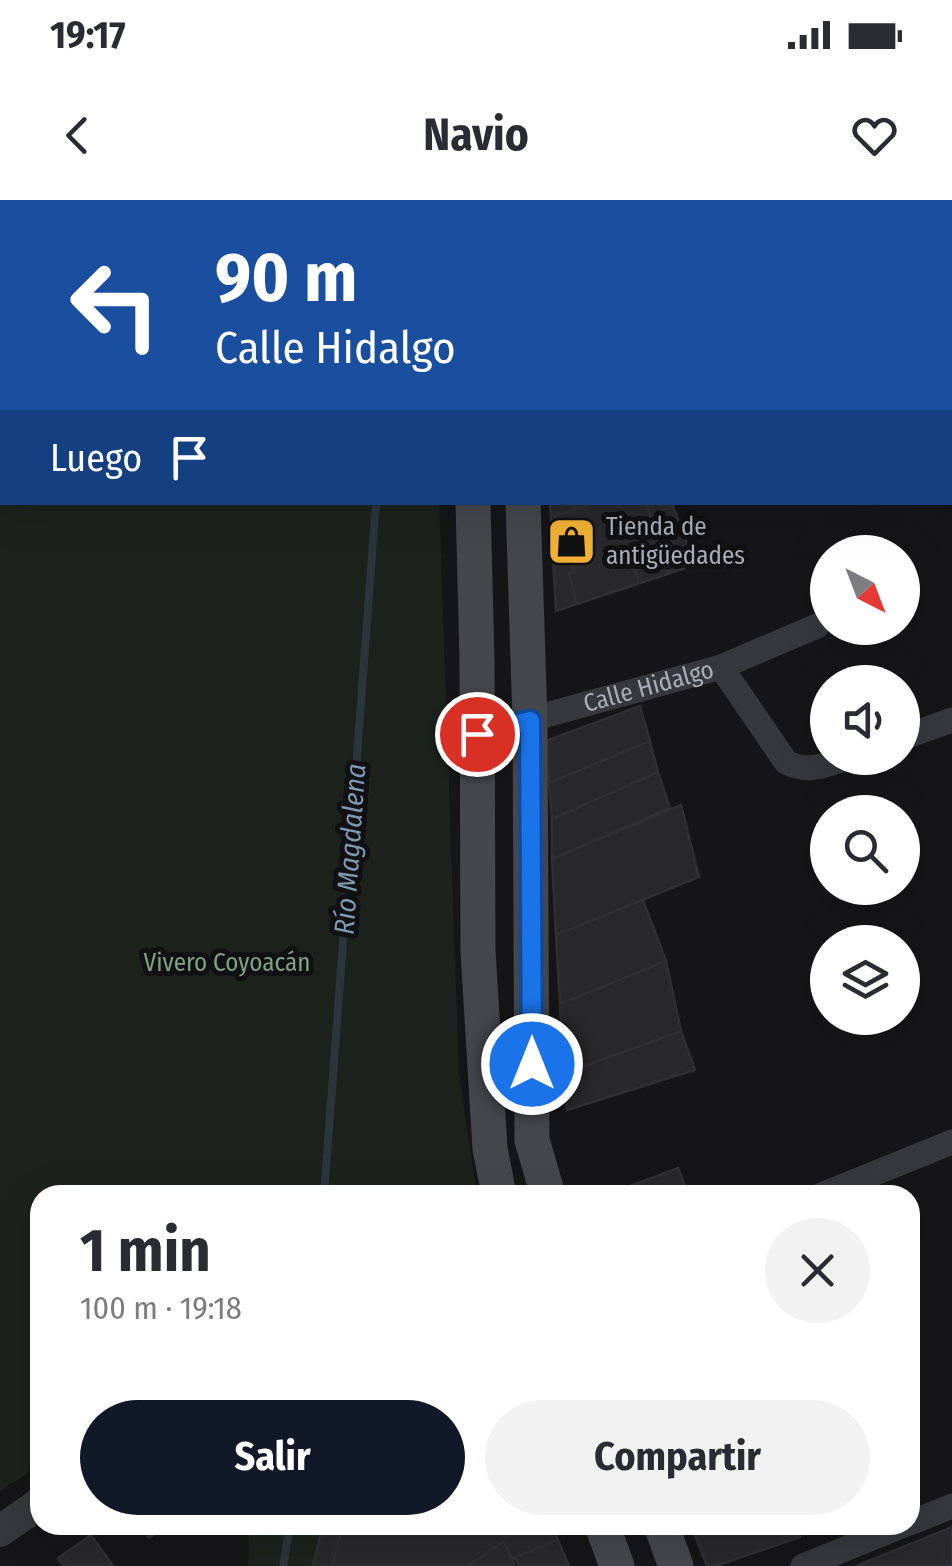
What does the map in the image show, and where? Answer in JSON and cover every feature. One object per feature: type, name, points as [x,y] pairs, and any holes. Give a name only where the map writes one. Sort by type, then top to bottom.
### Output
[{"type":"main road","points":[[473,505],[478,951],[490,1148],[497,1185]]},
{"type":"main road","points":[[524,505],[530,721],[532,1140],[545,1185]]},
{"type":"main road","points":[[477,660],[528,653]]},
{"type":"main road","points":[[606,1535],[617,1566]]},
{"type":"main road","points":[[665,1535],[676,1566]]},
{"type":"street","name":"Calle Hidalgo","points":[[477,734],[721,667],[810,629]]},
{"type":"street","points":[[721,667],[786,762],[810,768]]},
{"type":"street","points":[[920,732],[952,720]]},
{"type":"street","points":[[847,1185],[952,1142]]},
{"type":"street","points":[[920,1519],[952,1506]]},
{"type":"street","points":[[0,1531],[30,1510]]},
{"type":"street","points":[[803,1566],[880,1535]]},
{"type":"green space","name":"Vivero Coyoacán","points":[[0,505],[439,505],[459,1074],[476,1185],[30,1185],[30,1472],[0,1491]]},
{"type":"green space","points":[[249,1535],[321,1535],[313,1566],[248,1566]]},
{"type":"building","points":[[550,505],[672,505],[695,565],[556,611]]},
{"type":"building","points":[[588,505],[647,505],[650,516],[673,506],[695,565],[668,573],[658,547],[631,557],[639,583],[577,604],[569,573],[575,573],[555,516]]},
{"type":"building","points":[[640,706],[650,741],[549,783],[548,740]]},
{"type":"building","points":[[650,741],[658,772],[552,819],[549,783]]},
{"type":"building","points":[[658,772],[670,808],[552,859],[552,819]]},
{"type":"building","points":[[681,805],[699,877],[556,935],[552,859]]},
{"type":"building","points":[[643,900],[666,961],[560,1004],[556,935]]},
{"type":"building","points":[[666,961],[681,1031],[563,1074],[560,1004]]},
{"type":"building","points":[[681,1031],[695,1070],[567,1110],[563,1074]]},
{"type":"building","points":[[678,1168],[685,1185],[633,1185]]},
{"type":"building","points":[[952,1527],[952,1566],[856,1566]]},
{"type":"building","points":[[91,1535],[113,1566],[64,1566],[58,1558]]},
{"type":"building","points":[[321,1535],[340,1535],[332,1566],[313,1566]]},
{"type":"building","points":[[340,1535],[556,1535],[558,1540],[512,1559],[504,1541],[468,1566],[332,1566]]},
{"type":"building","points":[[695,1535],[800,1535],[716,1566],[707,1566]]},
{"type":"building","points":[[558,1540],[569,1566],[519,1566],[515,1557]]},
{"type":"building","points":[[504,1541],[515,1566],[468,1566]]},
{"type":"waterway","name":"Río Magdalena","points":[[325,1185],[376,505]]},
{"type":"waterway","name":"Río Magdalena","points":[[283,1566],[288,1535]]},
{"type":"place","name":"Tienda de antigüedades","points":[[571,541]]},
{"type":"route","points":[[477,734],[530,721],[532,1064]]}]
